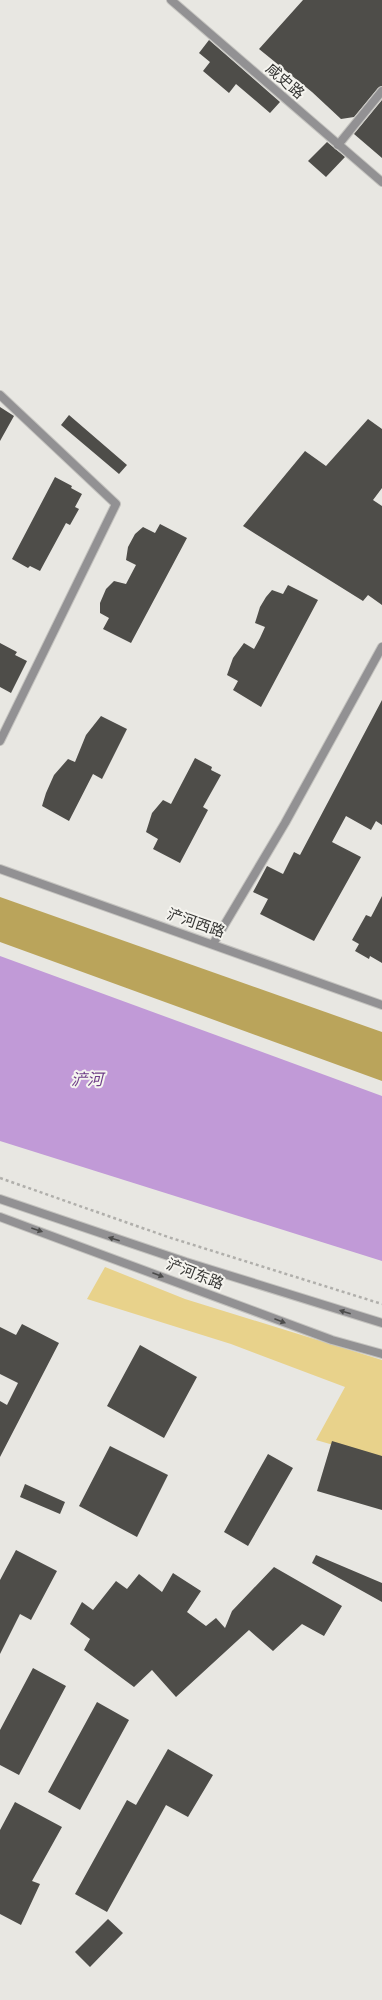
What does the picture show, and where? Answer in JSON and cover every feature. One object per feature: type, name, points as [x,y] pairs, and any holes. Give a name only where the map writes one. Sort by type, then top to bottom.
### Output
[{"type":"street","name":"咸史路","points":[[171,0],[382,182]]},
{"type":"street","points":[[338,145],[382,91]]},
{"type":"street","points":[[0,395],[116,504],[0,740]]},
{"type":"street","points":[[213,944],[285,823],[382,647]]},
{"type":"street","name":"浐河西路","points":[[0,868],[382,1005]]},
{"type":"street","name":"浐河东路","points":[[0,1199],[186,1262],[382,1323]]},
{"type":"street","name":"浐河东路","points":[[0,1217],[332,1340],[382,1354]]},
{"type":"path","points":[[0,1178],[168,1237],[382,1304]]},
{"type":"shaded area","points":[[0,897],[382,1032],[382,1081],[0,942]]},
{"type":"shaded area","points":[[105,1267],[185,1299],[382,1360],[382,1459],[316,1440],[345,1387],[231,1344],[87,1299]]},
{"type":"water","name":"浐河","points":[[0,956],[382,1096],[382,1261],[0,1141]]},
{"type":"building","points":[[303,0],[382,0],[382,86],[378,88],[354,117],[341,119],[312,92],[259,49]]},
{"type":"building","points":[[209,40],[280,102],[270,113],[236,84],[229,93],[203,71],[210,62],[199,53]]},
{"type":"building","points":[[382,100],[382,158],[354,134]]},
{"type":"building","points":[[327,142],[345,157],[326,177],[308,161]]},
{"type":"building","points":[[0,407],[14,416],[0,441]]},
{"type":"building","points":[[69,415],[127,465],[119,474],[61,425]]},
{"type":"building","points":[[368,419],[382,429],[382,488],[373,500],[382,506],[382,605],[368,595],[363,601],[243,526],[305,451],[326,466]]},
{"type":"building","points":[[55,477],[72,486],[71,488],[82,494],[75,507],[79,509],[70,525],[66,523],[40,571],[30,566],[28,568],[12,559]]},
{"type":"building","points":[[160,524],[187,538],[131,643],[103,629],[109,618],[100,613],[100,603],[106,589],[114,581],[126,584],[136,565],[126,560],[128,547],[135,534],[143,527],[155,533]]},
{"type":"building","points":[[288,585],[318,600],[261,707],[233,690],[238,681],[227,675],[233,658],[244,643],[254,649],[260,638],[265,627],[255,623],[260,607],[266,597],[272,590],[283,594]]},
{"type":"building","points":[[0,643],[17,652],[15,655],[27,661],[11,693],[0,687]]},
{"type":"building","points":[[382,700],[382,825],[376,821],[371,830],[346,816],[332,842],[361,857],[314,941],[260,914],[268,899],[253,892],[267,866],[283,874],[294,852],[300,855]]},
{"type":"building","points":[[101,716],[127,729],[102,779],[93,774],[69,821],[42,806],[54,775],[68,759],[75,762],[86,735]]},
{"type":"building","points":[[195,758],[212,767],[211,770],[221,775],[203,807],[208,810],[180,863],[153,849],[158,839],[146,832],[152,813],[163,800],[171,804]]},
{"type":"building","points":[[382,896],[382,963],[370,956],[369,959],[355,951],[359,944],[352,940],[366,915],[371,917]]},
{"type":"building","points":[[22,1324],[59,1343],[0,1457],[0,1401],[7,1405],[18,1383],[0,1374],[0,1327],[16,1335]]},
{"type":"building","points":[[140,1345],[197,1377],[164,1438],[107,1406]]},
{"type":"building","points":[[332,1441],[382,1456],[382,1510],[317,1491]]},
{"type":"building","points":[[110,1446],[168,1475],[137,1537],[79,1506]]},
{"type":"building","points":[[268,1454],[293,1468],[248,1546],[224,1532]]},
{"type":"building","points":[[25,1484],[65,1502],[60,1514],[20,1497]]},
{"type":"building","points":[[16,1550],[57,1571],[31,1620],[20,1614],[0,1654],[0,1580]]},
{"type":"building","points":[[316,1555],[382,1583],[382,1602],[312,1563]]},
{"type":"building","points":[[274,1567],[342,1606],[324,1636],[302,1624],[273,1651],[249,1630],[176,1697],[152,1670],[134,1687],[84,1650],[90,1639],[70,1624],[82,1602],[93,1610],[116,1581],[127,1589],[139,1574],[162,1592],[173,1573],[201,1591],[187,1612],[206,1626],[216,1618],[225,1628],[232,1611]]},
{"type":"building","points":[[33,1668],[66,1686],[19,1775],[0,1765],[0,1730]]},
{"type":"building","points":[[97,1702],[129,1720],[80,1810],[48,1792]]},
{"type":"building","points":[[168,1749],[213,1775],[188,1817],[166,1805],[107,1912],[75,1894],[127,1800],[136,1805]]},
{"type":"building","points":[[15,1802],[62,1827],[32,1881],[40,1884],[21,1925],[0,1914],[0,1830]]},
{"type":"building","points":[[108,1919],[123,1933],[90,1967],[75,1952]]}]
